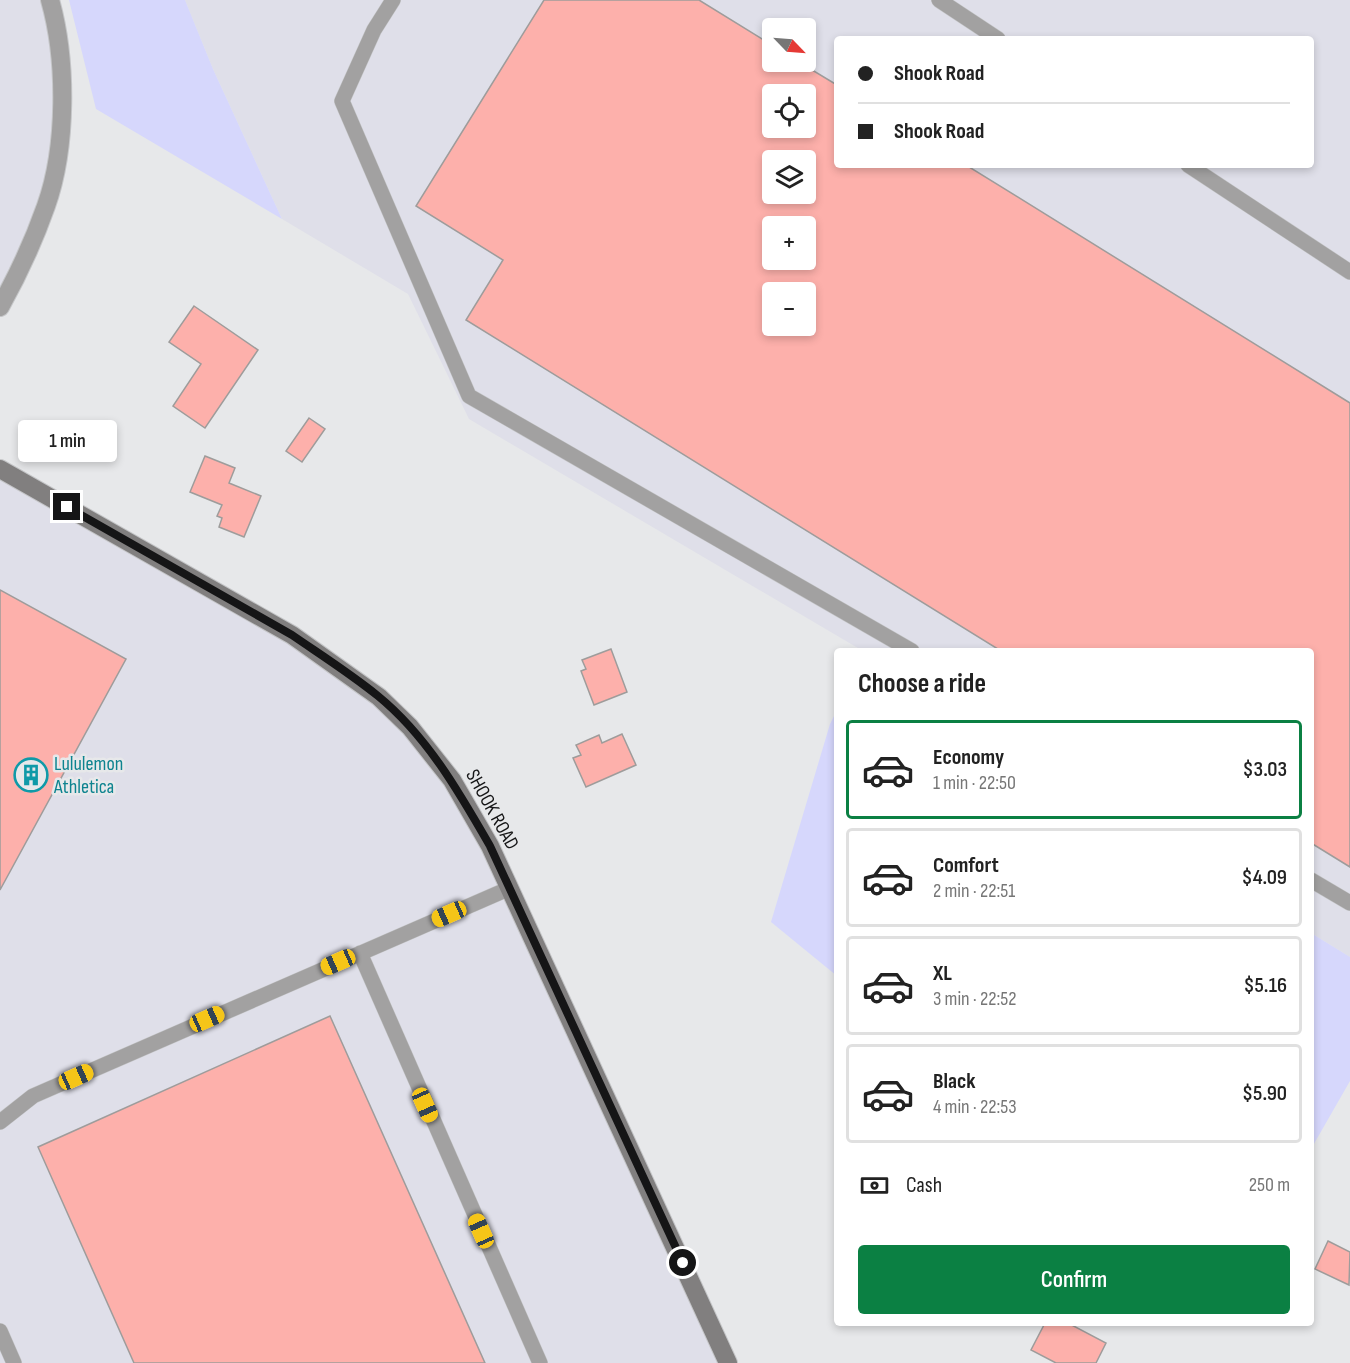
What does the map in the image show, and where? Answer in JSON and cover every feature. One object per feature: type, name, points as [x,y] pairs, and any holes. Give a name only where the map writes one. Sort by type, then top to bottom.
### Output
[{"type":"street","points":[[0,307],[47,204],[58,157],[61,109],[60,59],[51,0]]},
{"type":"street","name":"SHOOK ROAD","points":[[0,469],[292,635],[379,697],[410,727],[452,780],[510,888],[728,1363]]},
{"type":"lane","points":[[393,0],[374,30],[342,101],[469,396],[907,648]]},
{"type":"lane","points":[[939,0],[993,36]]},
{"type":"lane","points":[[1193,168],[1350,272]]},
{"type":"lane","points":[[1314,882],[1350,903]]},
{"type":"lane","points":[[0,1122],[33,1096],[510,888]]},
{"type":"lane","points":[[360,952],[540,1363]]},
{"type":"lane","points":[[0,1331],[14,1363]]},
{"type":"shaded area","points":[[0,0],[50,0],[58,157],[0,307]]},
{"type":"shaded area","points":[[69,0],[185,0],[213,69],[282,219],[96,109]]},
{"type":"shaded area","points":[[185,0],[1350,0],[1350,957],[1314,935],[1314,648],[858,648],[469,419],[408,294],[282,219],[213,69]]},
{"type":"shaded area","points":[[0,469],[341,668],[452,780],[728,1363],[0,1363]]},
{"type":"shaded area","points":[[834,716],[834,974],[771,922]]},
{"type":"shaded area","points":[[1314,935],[1350,957],[1350,1081],[1314,1144]]},
{"type":"building","points":[[544,0],[699,0],[762,39],[762,72],[816,72],[834,83],[834,168],[971,168],[1350,403],[1350,867],[1314,845],[1314,648],[996,648],[466,320],[503,260],[416,206]]},
{"type":"building","points":[[194,306],[258,350],[205,428],[173,406],[201,364],[169,342]]},
{"type":"building","points":[[309,418],[325,429],[302,462],[286,451]]},
{"type":"building","points":[[205,456],[235,468],[229,483],[261,496],[244,537],[219,527],[222,518],[217,516],[222,505],[190,492]]},
{"type":"building","name":"Lululemon Athletica","points":[[0,590],[126,659],[0,890]]},
{"type":"building","points":[[611,649],[627,692],[594,705],[581,671],[586,669],[582,660]]},
{"type":"building","points":[[622,734],[636,765],[586,787],[573,758],[581,755],[576,745],[599,735],[602,743]]},
{"type":"building","points":[[330,1016],[485,1363],[134,1363],[38,1147]]},
{"type":"building","points":[[1328,1241],[1350,1252],[1349,1285],[1315,1269]]},
{"type":"building","points":[[1043,1326],[1074,1326],[1106,1343],[1096,1363],[1056,1363],[1031,1350]]},
{"type":"place","name":"Lululemon Athletica","points":[[31,775]]},
{"type":"route","points":[[67,507],[292,635],[379,697],[424,744],[452,780],[490,846],[683,1263]]}]
